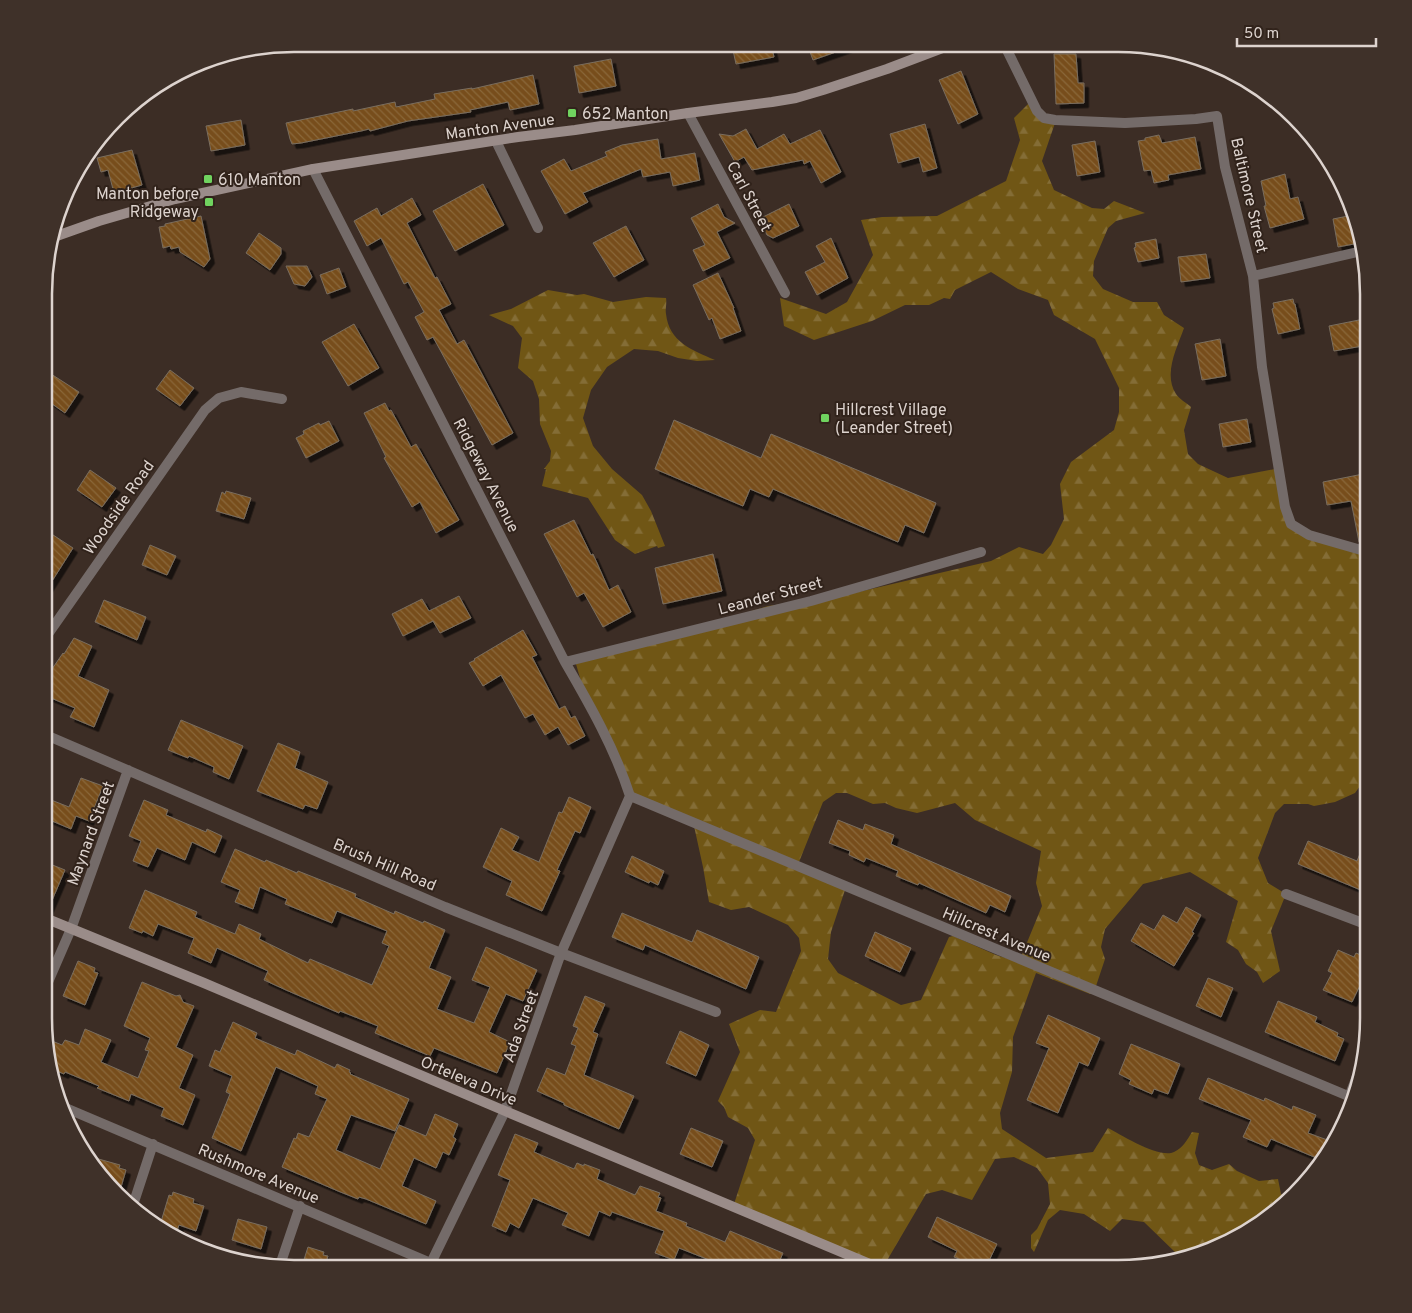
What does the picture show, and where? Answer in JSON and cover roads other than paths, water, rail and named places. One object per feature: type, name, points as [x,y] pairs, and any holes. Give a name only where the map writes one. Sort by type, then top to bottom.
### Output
[{"type":"main road","name":"Manton Avenue","points":[[60,235],[99,220],[175,199],[313,169],[796,98],[860,78],[931,52]]},
{"type":"main road","name":"Orteleva Drive","points":[[52,921],[204,983],[861,1260]]},
{"type":"street","name":"Baltimore Street","points":[[1008,52],[1037,111],[1044,118],[1125,123],[1217,116],[1225,167],[1253,276],[1262,367],[1285,507],[1291,524],[1309,535],[1360,550]]},
{"type":"street","name":"Carl Street","points":[[688,113],[786,293]]},
{"type":"street","points":[[496,141],[538,228]]},
{"type":"street","name":"Ridgeway Avenue","points":[[313,169],[565,662],[587,700],[622,772],[630,796]]},
{"type":"street","points":[[1253,276],[1356,253]]},
{"type":"street","name":"Woodside Road","points":[[52,628],[205,410],[219,398],[241,392],[282,399]]},
{"type":"street","name":"Leander Street","points":[[565,662],[811,601],[981,552]]},
{"type":"street","name":"Brush Hill Road","points":[[52,737],[445,907],[716,1012]]},
{"type":"street","name":"Maynard Street","points":[[52,971],[71,929],[128,770]]},
{"type":"street","name":"Ada Street","points":[[432,1260],[505,1111],[562,953],[630,796]]},
{"type":"street","name":"Hillcrest Avenue","points":[[630,796],[1347,1095]]},
{"type":"street","points":[[1286,894],[1360,922]]},
{"type":"street","name":"Rushmore Avenue","points":[[71,1110],[424,1260]]},
{"type":"street","points":[[134,1201],[153,1144]]},
{"type":"street","points":[[282,1260],[300,1206]]},
{"type":"place","name":"652 Manton","points":[[572,113]]},
{"type":"place","name":"610 Manton","points":[[208,179]]},
{"type":"place","name":"Manton before Ridgeway","points":[[209,202]]},
{"type":"place","name":"Hillcrest Village (Leander Street)","points":[[825,418]]}]
